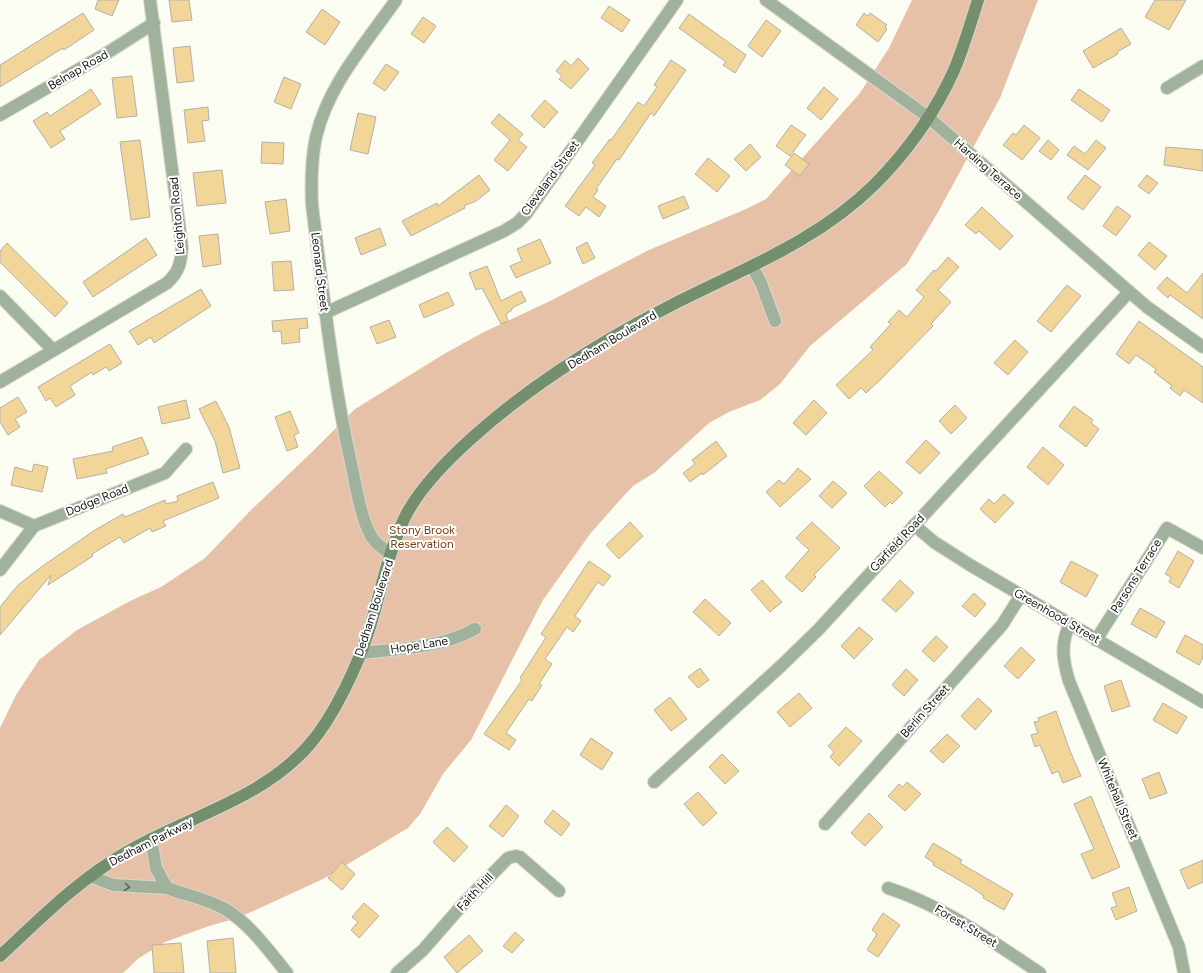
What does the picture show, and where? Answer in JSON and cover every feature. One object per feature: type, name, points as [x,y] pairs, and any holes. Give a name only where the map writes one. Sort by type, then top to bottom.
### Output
[{"type":"main road","name":"Dedham Boulevard","points":[[311,742],[340,695],[361,653],[391,553],[408,511],[419,495],[448,461],[483,429],[538,387],[599,345],[666,308],[808,237],[859,198],[889,169],[928,117],[954,68],[978,0]]},
{"type":"main road","name":"Dedham Parkway","points":[[0,956],[48,911],[90,876],[111,861],[151,839],[254,790],[273,778],[311,742]]},
{"type":"street","name":"Leighton Road","points":[[0,382],[52,349],[167,283],[176,274],[181,263],[182,247],[150,0]]},
{"type":"street","name":"Leonard Street","points":[[391,553],[382,549],[370,534],[358,494],[334,383],[312,205],[311,181],[316,138],[331,95],[396,0]]},
{"type":"street","name":"Cleveland Street","points":[[325,313],[504,231],[516,223],[526,214],[677,0]]},
{"type":"street","name":"Harding Terrace","points":[[766,0],[928,117],[1128,292],[1165,321],[1203,347]]},
{"type":"street","name":"Belnap Road","points":[[0,115],[107,53],[154,23]]},
{"type":"street","points":[[1167,88],[1203,66]]},
{"type":"street","points":[[752,266],[761,283],[776,321]]},
{"type":"street","name":"Garfield Road","points":[[654,782],[795,653],[1128,292]]},
{"type":"street","points":[[0,296],[52,349]]},
{"type":"street","name":"Dodge Road","points":[[34,526],[164,473],[186,449]]},
{"type":"street","points":[[0,511],[34,526],[0,570]]},
{"type":"street","name":"Greenhood Street","points":[[914,525],[957,557],[1203,702]]},
{"type":"street","name":"Parsons Terrace","points":[[1096,640],[1167,528],[1203,548]]},
{"type":"street","name":"Berlin Street","points":[[825,824],[1002,625],[1021,596]]},
{"type":"street","name":"Whitehall Street","points":[[1070,624],[1064,636],[1063,652],[1069,681],[1179,947],[1184,973]]},
{"type":"street","name":"Hope Lane","points":[[361,653],[438,643],[457,638],[475,629]]},
{"type":"street","points":[[151,839],[156,868],[167,888]]},
{"type":"street","name":"Faith Hill","points":[[397,973],[423,950],[464,903],[508,858],[516,856],[520,857],[559,891]]},
{"type":"street","points":[[90,876],[114,886],[167,888],[213,904],[236,917],[253,933],[287,973]]},
{"type":"street","name":"Forest Street","points":[[888,888],[918,899],[946,912],[1040,973]]},
{"type":"green space","name":"Stony Brook Reservation","points":[[912,0],[1038,0],[1000,98],[937,214],[907,264],[810,346],[780,384],[760,400],[729,412],[709,423],[654,473],[633,486],[620,500],[590,534],[543,600],[471,740],[443,774],[420,814],[408,828],[323,879],[238,918],[209,926],[165,942],[139,958],[123,973],[0,973],[0,728],[16,695],[39,660],[77,630],[130,601],[161,587],[205,558],[250,511],[355,409],[444,354],[482,333],[550,301],[649,250],[766,199],[860,93],[889,48]]},
{"type":"building","points":[[98,0],[119,0],[112,16],[95,9]]},
{"type":"building","points":[[169,0],[189,0],[192,20],[172,22]]},
{"type":"building","points":[[1155,0],[1186,0],[1169,30],[1145,17]]},
{"type":"building","points":[[609,6],[630,20],[622,32],[601,18]]},
{"type":"building","points":[[322,9],[340,22],[325,45],[306,32]]},
{"type":"building","points":[[83,13],[94,30],[64,50],[63,48],[0,87],[0,65]]},
{"type":"building","points":[[864,13],[868,16],[870,13],[887,25],[885,27],[887,29],[878,42],[856,25]]},
{"type":"building","points":[[689,14],[746,55],[735,73],[723,65],[726,62],[679,28]]},
{"type":"building","points":[[423,17],[436,26],[424,43],[411,34]]},
{"type":"building","points":[[766,20],[781,31],[762,57],[748,46]]},
{"type":"building","points":[[1121,28],[1131,44],[1117,52],[1118,54],[1093,68],[1083,51]]},
{"type":"building","points":[[190,46],[194,81],[177,83],[173,48]]},
{"type":"building","points":[[578,58],[589,69],[571,89],[559,79],[562,76],[556,71],[565,60],[571,66]]},
{"type":"building","points":[[671,60],[686,70],[654,116],[651,113],[619,160],[617,159],[596,189],[598,190],[593,197],[606,206],[599,217],[586,207],[579,216],[565,206],[595,165],[592,163],[610,139],[611,140],[638,102],[644,106],[657,87],[654,85]]},
{"type":"building","points":[[386,64],[399,72],[385,91],[373,83]]},
{"type":"building","points":[[132,76],[137,116],[117,118],[112,78]]},
{"type":"building","points":[[284,77],[301,84],[291,109],[274,102]]},
{"type":"building","points":[[824,87],[838,99],[821,120],[807,108]]},
{"type":"building","points":[[91,89],[101,104],[60,131],[65,139],[51,148],[33,121],[47,112],[50,116]]},
{"type":"building","points":[[1079,89],[1110,110],[1102,122],[1071,100]]},
{"type":"building","points":[[545,100],[558,112],[544,128],[531,116]]},
{"type":"building","points":[[208,107],[209,120],[202,121],[205,141],[188,143],[184,110]]},
{"type":"building","points":[[358,113],[376,117],[368,154],[350,150]]},
{"type":"building","points":[[499,114],[523,134],[518,140],[527,147],[508,171],[494,160],[510,140],[491,123]]},
{"type":"building","points":[[791,125],[806,135],[790,156],[776,146]]},
{"type":"building","points":[[1024,125],[1040,138],[1022,160],[1003,145],[1013,133],[1016,135]]},
{"type":"building","points":[[140,140],[150,217],[131,220],[120,142]]},
{"type":"building","points":[[1048,140],[1059,150],[1051,160],[1039,151]]},
{"type":"building","points":[[1096,140],[1106,148],[1088,170],[1067,155],[1074,146],[1085,154]]},
{"type":"building","points":[[262,142],[284,143],[283,164],[261,163]]},
{"type":"building","points":[[750,144],[761,157],[746,171],[734,159]]},
{"type":"building","points":[[1166,147],[1203,150],[1203,171],[1164,165]]},
{"type":"building","points":[[794,153],[809,164],[800,176],[785,165]]},
{"type":"building","points":[[708,158],[730,176],[717,192],[695,174]]},
{"type":"building","points":[[222,170],[226,203],[197,206],[193,173]]},
{"type":"building","points":[[479,175],[490,190],[476,201],[464,206],[465,208],[411,236],[402,221],[437,203],[438,206]]},
{"type":"building","points":[[1085,175],[1101,187],[1083,210],[1067,198]]},
{"type":"building","points":[[1147,175],[1158,183],[1149,194],[1138,186]]},
{"type":"building","points":[[684,196],[689,208],[663,219],[658,206]]},
{"type":"building","points":[[286,199],[290,231],[270,234],[265,202]]},
{"type":"building","points":[[1117,206],[1131,216],[1116,236],[1103,226]]},
{"type":"building","points":[[982,207],[1013,236],[1000,250],[979,231],[976,234],[965,225]]},
{"type":"building","points":[[380,228],[386,245],[361,255],[355,238]]},
{"type":"building","points":[[218,234],[221,264],[203,267],[199,236]]},
{"type":"building","points":[[146,238],[157,255],[93,297],[83,282]]},
{"type":"building","points":[[540,239],[551,263],[516,278],[510,266],[522,261],[517,249]]},
{"type":"building","points":[[587,242],[595,258],[583,264],[576,248]]},
{"type":"building","points":[[1149,242],[1167,256],[1155,270],[1138,255]]},
{"type":"building","points":[[7,243],[68,303],[55,317],[0,262],[0,251]]},
{"type":"building","points":[[948,257],[959,267],[938,290],[951,302],[931,324],[933,326],[881,379],[866,393],[861,388],[849,399],[836,385],[873,350],[870,347],[891,324],[888,322],[899,310],[907,317],[924,297],[916,290]]},
{"type":"building","points":[[291,261],[294,290],[274,291],[272,262]]},
{"type":"building","points":[[487,266],[501,301],[521,291],[526,301],[512,308],[512,310],[506,314],[508,321],[501,324],[482,288],[476,290],[469,273]]},
{"type":"building","points":[[1203,273],[1203,319],[1170,295],[1168,298],[1157,288],[1167,277],[1187,293]]},
{"type":"building","points":[[1067,285],[1081,296],[1051,332],[1037,321]]},
{"type":"building","points":[[201,289],[211,306],[154,343],[151,337],[138,345],[129,331]]},
{"type":"building","points":[[448,292],[454,305],[424,318],[419,305]]},
{"type":"building","points":[[307,318],[308,328],[299,329],[300,342],[282,344],[281,331],[273,332],[272,321]]},
{"type":"building","points":[[389,320],[396,337],[377,344],[370,327]]},
{"type":"building","points":[[1139,321],[1203,367],[1203,403],[1184,390],[1180,396],[1170,388],[1172,386],[1154,372],[1156,369],[1136,355],[1129,364],[1116,354]]},
{"type":"building","points":[[1015,340],[1028,352],[1008,375],[994,363]]},
{"type":"building","points":[[110,344],[122,363],[109,371],[106,367],[93,375],[92,372],[70,386],[75,395],[56,407],[50,398],[46,401],[38,387]]},
{"type":"building","points":[[18,397],[27,412],[15,419],[20,427],[8,435],[0,422],[0,408]]},
{"type":"building","points":[[186,400],[190,418],[162,424],[158,407]]},
{"type":"building","points":[[814,400],[827,413],[806,435],[793,423]]},
{"type":"building","points":[[216,401],[229,427],[240,468],[223,473],[215,441],[199,409]]},
{"type":"building","points":[[955,405],[967,418],[951,434],[939,421]]},
{"type":"building","points":[[1074,406],[1093,420],[1091,423],[1099,429],[1086,447],[1059,426]]},
{"type":"building","points":[[290,411],[299,433],[294,435],[298,447],[287,451],[275,417]]},
{"type":"building","points":[[142,437],[149,454],[106,469],[107,473],[77,479],[73,459],[113,451],[112,447]]},
{"type":"building","points":[[926,440],[940,453],[920,474],[906,462]]},
{"type":"building","points":[[716,441],[727,456],[703,475],[702,473],[690,482],[683,473],[695,464],[692,460]]},
{"type":"building","points":[[1043,447],[1064,465],[1048,485],[1027,467]]},
{"type":"building","points":[[34,464],[48,467],[42,492],[11,485],[15,467],[32,472]]},
{"type":"building","points":[[798,468],[811,479],[780,507],[766,492],[779,480],[784,484]]},
{"type":"building","points":[[879,471],[903,493],[892,504],[890,502],[885,507],[864,486]]},
{"type":"building","points":[[833,481],[847,493],[832,508],[819,496]]},
{"type":"building","points":[[213,482],[219,498],[163,521],[166,526],[152,532],[150,528],[124,543],[120,537],[92,554],[93,556],[48,585],[51,575],[0,635],[0,607],[18,585],[44,565],[95,530],[123,514],[125,517],[165,500],[166,504],[178,501],[177,496]]},
{"type":"building","points":[[1004,494],[1014,503],[995,523],[980,509],[989,499],[994,504]]},
{"type":"building","points":[[630,522],[643,536],[619,559],[606,545]]},
{"type":"building","points":[[812,522],[840,548],[814,575],[816,577],[802,592],[785,577],[809,550],[796,538]]},
{"type":"building","points":[[1178,551],[1194,561],[1179,588],[1169,582],[1171,577],[1165,574]]},
{"type":"building","points":[[589,561],[611,576],[603,586],[598,582],[575,616],[581,621],[573,632],[567,627],[545,659],[552,664],[539,684],[542,685],[532,701],[529,699],[506,733],[516,740],[509,750],[484,734],[522,680],[520,678],[546,637],[541,634]]},
{"type":"building","points":[[1071,561],[1098,575],[1086,597],[1060,582]]},
{"type":"building","points":[[762,580],[782,602],[770,612],[751,590]]},
{"type":"building","points":[[900,580],[914,593],[896,612],[882,600]]},
{"type":"building","points":[[974,593],[986,604],[975,617],[962,606]]},
{"type":"building","points":[[705,599],[731,623],[719,636],[693,612]]},
{"type":"building","points":[[1140,608],[1165,622],[1156,638],[1131,624]]},
{"type":"building","points":[[859,627],[873,639],[854,659],[841,646]]},
{"type":"building","points":[[1185,635],[1203,645],[1203,658],[1199,665],[1176,652]]},
{"type":"building","points":[[936,636],[948,647],[934,662],[922,651]]},
{"type":"building","points":[[1021,647],[1035,660],[1018,679],[1004,666]]},
{"type":"building","points":[[700,668],[709,680],[698,688],[688,677]]},
{"type":"building","points":[[906,669],[918,680],[904,696],[892,685]]},
{"type":"building","points":[[1121,680],[1130,706],[1112,712],[1104,686]]},
{"type":"building","points":[[799,693],[812,708],[790,727],[777,712]]},
{"type":"building","points":[[670,697],[687,719],[671,731],[654,710]]},
{"type":"building","points":[[978,698],[992,711],[975,730],[961,716]]},
{"type":"building","points":[[1163,703],[1187,717],[1177,734],[1153,720]]},
{"type":"building","points":[[1056,711],[1070,751],[1081,776],[1063,783],[1058,771],[1052,774],[1040,745],[1035,747],[1031,735],[1038,733],[1034,722],[1039,721],[1038,718]]},
{"type":"building","points":[[846,727],[862,741],[839,766],[830,757],[834,752],[828,746]]},
{"type":"building","points":[[947,734],[960,746],[943,763],[930,751]]},
{"type":"building","points":[[591,738],[613,753],[602,770],[580,755]]},
{"type":"building","points":[[722,754],[739,771],[725,784],[709,767]]},
{"type":"building","points":[[1159,772],[1167,793],[1150,799],[1142,779]]},
{"type":"building","points":[[907,782],[921,794],[905,811],[888,796],[899,784],[903,787]]},
{"type":"building","points":[[698,792],[717,813],[703,826],[684,804]]},
{"type":"building","points":[[1091,796],[1120,867],[1092,879],[1081,854],[1094,849],[1074,804]]},
{"type":"building","points":[[506,805],[519,816],[503,837],[489,826]]},
{"type":"building","points":[[553,810],[570,824],[561,836],[544,822]]},
{"type":"building","points":[[869,813],[883,827],[865,846],[851,833]]},
{"type":"building","points":[[447,827],[468,847],[454,862],[433,842]]},
{"type":"building","points":[[933,843],[962,860],[960,863],[1013,894],[1004,910],[983,898],[984,896],[971,887],[933,865],[934,863],[925,857]]},
{"type":"building","points":[[1203,860],[1203,882],[1188,889],[1180,870]]},
{"type":"building","points":[[342,862],[355,874],[342,890],[328,878]]},
{"type":"building","points":[[1129,887],[1137,911],[1116,920],[1111,908],[1117,906],[1112,893]]},
{"type":"building","points":[[364,903],[379,916],[359,938],[351,930],[358,922],[352,917]]},
{"type":"building","points":[[883,913],[900,925],[878,957],[867,950],[877,934],[872,930]]},
{"type":"building","points":[[515,932],[524,940],[512,953],[503,946]]},
{"type":"building","points":[[469,935],[483,951],[457,973],[444,957]]},
{"type":"building","points":[[233,938],[236,973],[210,973],[207,941]]},
{"type":"building","points":[[181,943],[184,973],[154,973],[152,945]]}]
